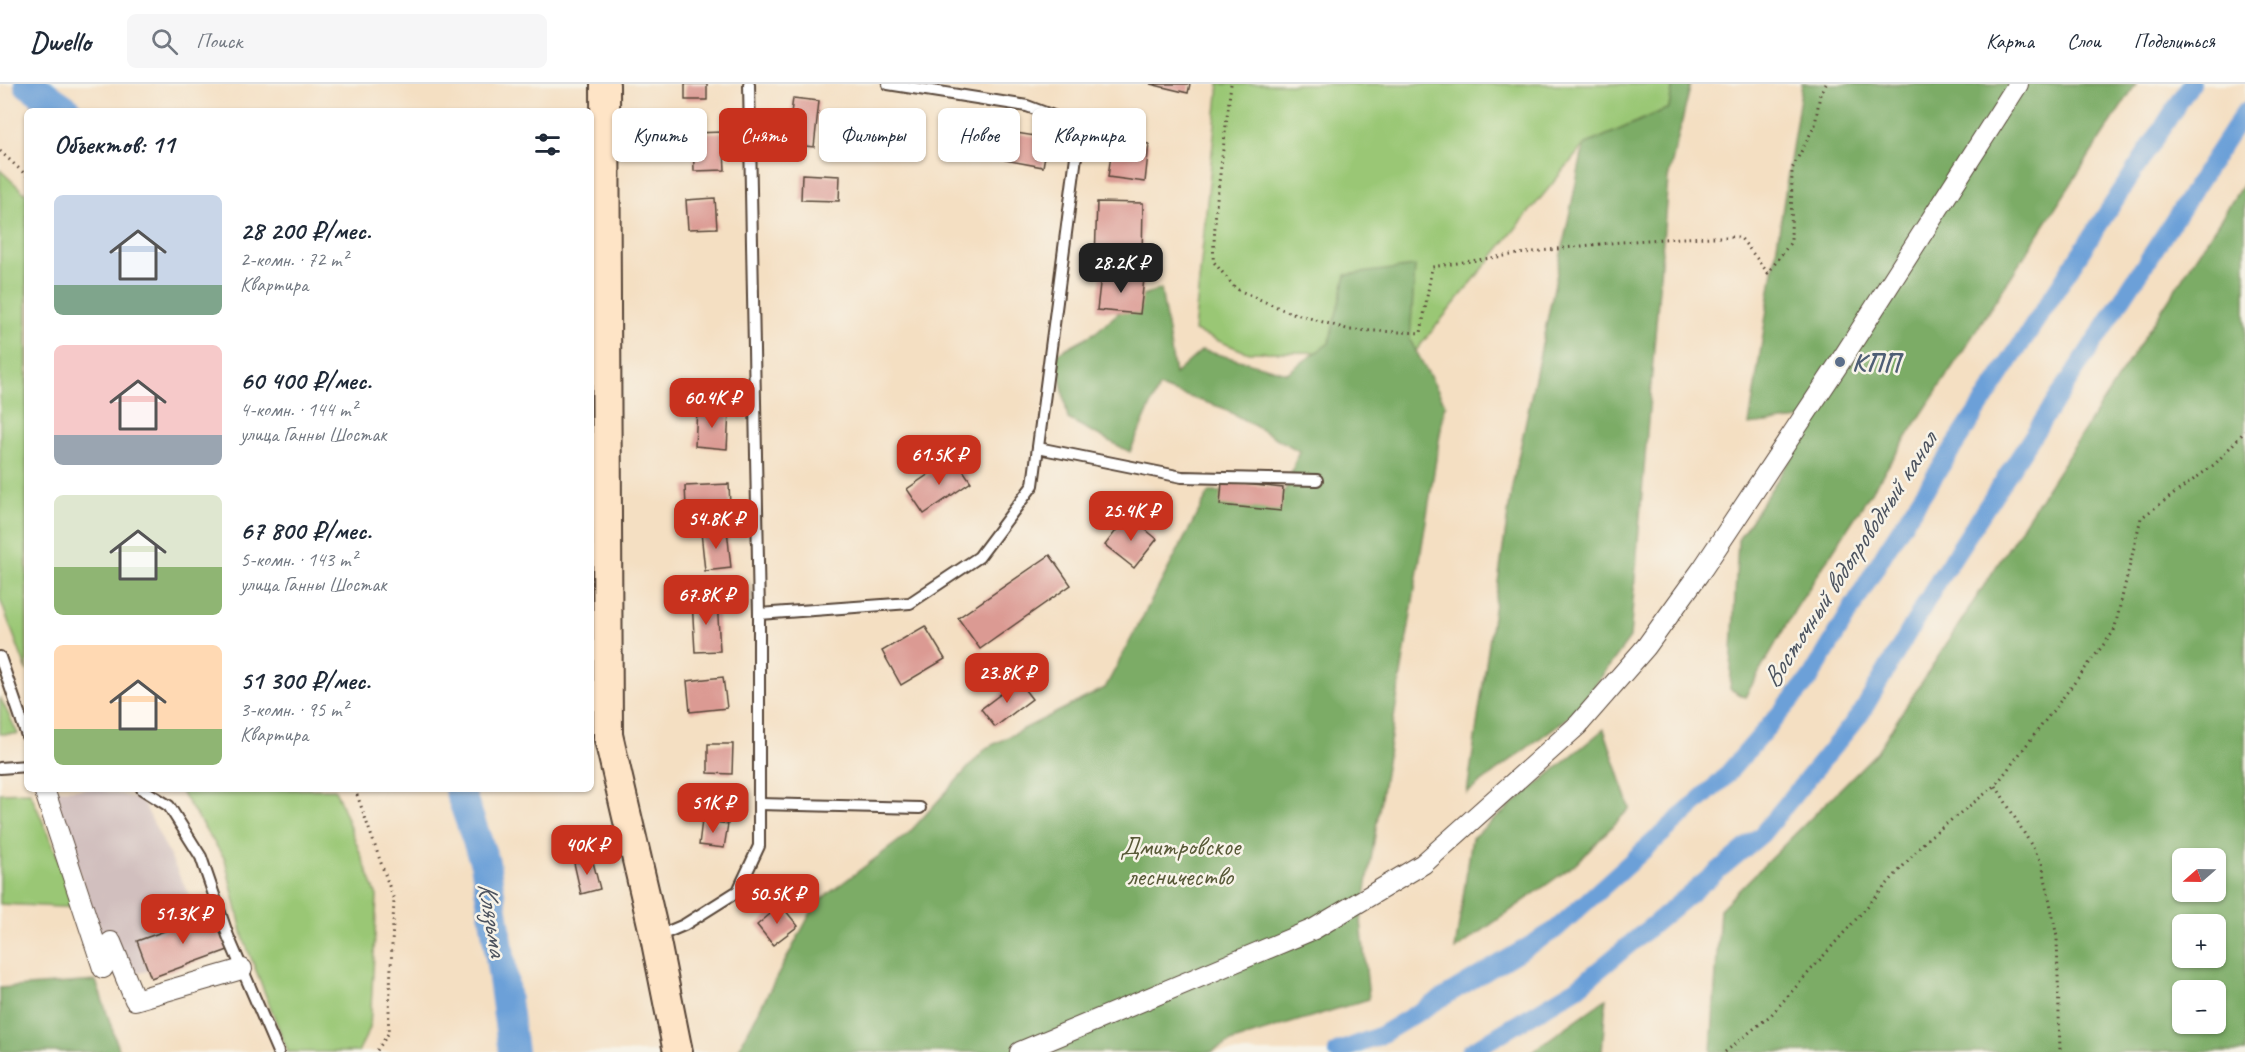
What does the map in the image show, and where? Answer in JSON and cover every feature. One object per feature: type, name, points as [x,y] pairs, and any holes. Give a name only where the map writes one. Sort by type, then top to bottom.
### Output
[{"type":"main road","points":[[605,84],[608,735],[655,937],[678,1052]]},
{"type":"street","points":[[1020,1052],[1314,929],[1423,864],[1585,717],[1646,647],[1703,568],[2018,84]]},
{"type":"street","points":[[45,792],[103,968]]},
{"type":"street","points":[[111,942],[135,1000],[242,969]]},
{"type":"lane","points":[[655,937],[684,925],[738,891],[759,846],[759,614],[749,84]]},
{"type":"lane","points":[[759,614],[910,603],[979,556],[1033,486],[1080,126],[1027,106],[888,84]]},
{"type":"lane","points":[[1038,448],[1182,477],[1317,480]]},
{"type":"lane","points":[[0,657],[24,727]]},
{"type":"lane","points":[[0,768],[24,766]]},
{"type":"lane","points":[[147,792],[169,806],[201,857],[228,936],[278,1052]]},
{"type":"lane","points":[[759,804],[920,807]]},
{"type":"path","points":[[1231,84],[1216,207],[1213,261],[1236,289],[1286,311],[1350,330],[1421,333],[1432,267],[1525,252],[1691,237],[1740,237],[1768,273],[1791,242],[1792,169],[1815,125],[1820,94],[1826,84]]},
{"type":"path","points":[[0,151],[24,173]]},
{"type":"path","points":[[1725,1052],[1771,1016],[1928,838],[1995,786],[2114,631],[2141,518],[2215,464],[2245,431]]},
{"type":"path","points":[[1995,786],[2042,863],[2057,937],[2060,1052]]},
{"type":"path","points":[[356,792],[394,900],[388,1034],[376,1052]]},
{"type":"shaded area","points":[[50,792],[110,792],[142,800],[219,955],[117,978]]},
{"type":"green space","points":[[1219,84],[1673,84],[1669,108],[1584,145],[1414,353],[1246,352],[1194,331]]},
{"type":"green space","points":[[1673,84],[1691,84],[1668,179],[1630,638],[1576,711],[1467,793],[1512,487],[1584,145],[1669,108]]},
{"type":"green space","points":[[1802,84],[2136,84],[1796,608],[1745,697],[1730,689],[1738,540],[1818,417],[1749,425]]},
{"type":"green space","points":[[0,170],[24,192],[24,663],[0,599]]},
{"type":"green space","points":[[2245,181],[2245,1052],[1711,1052],[1720,909],[1876,753]]},
{"type":"green space","name":"Дмитровское лесничество","points":[[1415,266],[1410,340],[1445,404],[1361,921],[1369,999],[1233,1041],[1211,1052],[737,1052],[816,903],[908,834],[986,748],[1105,688],[1209,492],[1285,491],[1299,451],[1223,408],[1159,387],[1130,452],[1068,419],[1056,354],[1096,332],[1137,297],[1161,289],[1175,374],[1202,350],[1287,373],[1329,343],[1346,275]]},
{"type":"green space","points":[[0,697],[18,734],[0,734]]},
{"type":"green space","points":[[1604,729],[1630,808],[1577,863],[1455,950],[1472,838]]},
{"type":"green space","points":[[30,792],[80,908],[0,904],[0,793]]},
{"type":"green space","points":[[181,792],[336,792],[377,896],[370,1028],[358,1052],[288,1052],[244,940],[225,859]]},
{"type":"green space","points":[[96,981],[120,1052],[0,1052],[0,988]]},
{"type":"green space","points":[[1606,999],[1602,1052],[1531,1052]]},
{"type":"building","points":[[685,84],[707,84],[707,100],[685,100]]},
{"type":"building","points":[[1150,84],[1190,84],[1188,93]]},
{"type":"building","points":[[793,98],[819,101],[814,147],[807,146],[807,108],[792,108]]},
{"type":"building","points":[[719,132],[719,162],[725,162],[725,170],[694,171],[694,162],[707,162],[707,133]]},
{"type":"building","points":[[1020,134],[1032,135],[1032,162],[1044,162],[1043,167],[1016,162],[1020,162]]},
{"type":"building","points":[[1146,144],[1149,144],[1145,182],[1108,177],[1110,162],[1146,162]]},
{"type":"building","points":[[802,174],[840,176],[839,201],[801,200]]},
{"type":"building","points":[[715,198],[717,228],[688,229],[686,200]]},
{"type":"building","points":[[1097,202],[1143,203],[1142,260],[1095,258]]},
{"type":"building","points":[[1101,275],[1144,279],[1140,314],[1097,310]]},
{"type":"building","points":[[697,409],[729,411],[727,449],[695,446]]},
{"type":"building","points":[[954,457],[971,482],[924,514],[907,489]]},
{"type":"building","points":[[1222,482],[1283,488],[1281,511],[1220,505]]},
{"type":"building","points":[[729,484],[730,506],[686,507],[685,486]]},
{"type":"building","points":[[1128,515],[1157,539],[1134,568],[1105,545]]},
{"type":"building","points":[[727,529],[731,568],[705,571],[701,532]]},
{"type":"building","points":[[1050,555],[1071,585],[980,649],[958,618]]},
{"type":"building","points":[[717,600],[720,651],[695,652],[692,601]]},
{"type":"building","points":[[925,626],[945,659],[901,685],[882,651]]},
{"type":"building","points":[[723,677],[727,708],[690,712],[687,681]]},
{"type":"building","points":[[1018,681],[1032,699],[995,727],[981,709]]},
{"type":"building","points":[[708,744],[733,744],[732,774],[708,773]]},
{"type":"building","points":[[702,820],[728,824],[724,848],[699,845]]},
{"type":"building","points":[[592,858],[600,889],[581,894],[574,863]]},
{"type":"building","points":[[781,905],[798,926],[773,945],[757,925]]},
{"type":"building","points":[[214,913],[228,950],[151,978],[137,941]]},
{"type":"waterway","name":"Клязьма","points":[[29,84],[64,108]]},
{"type":"waterway","name":"Восточный водопроводный канал","points":[[1337,1052],[1379,1036],[1555,930],[1723,779],[1811,677],[1887,549],[2191,84]]},
{"type":"waterway","name":"Восточный водопроводный канал","points":[[1470,1052],[1577,988],[1762,834],[1862,712],[1940,578],[2245,111]]},
{"type":"waterway","name":"Клязьма","points":[[460,792],[485,863],[513,1052]]},
{"type":"place","name":"КПП","points":[[1840,362]]}]
